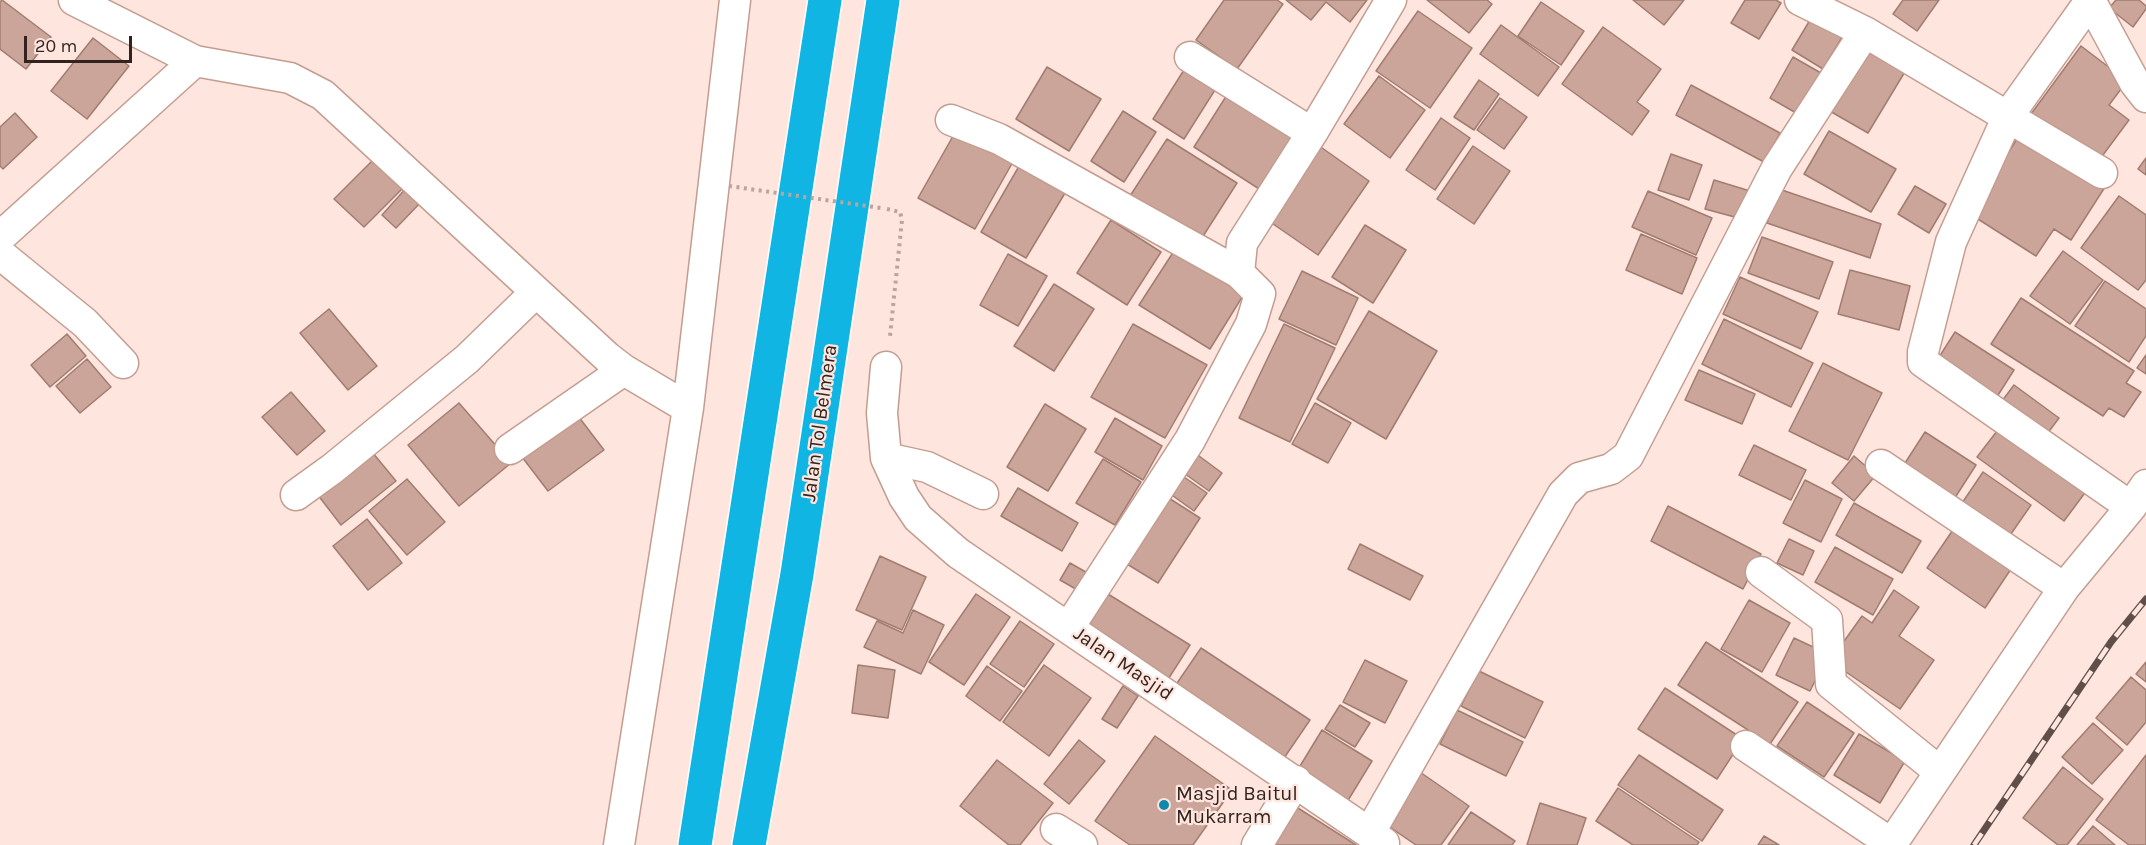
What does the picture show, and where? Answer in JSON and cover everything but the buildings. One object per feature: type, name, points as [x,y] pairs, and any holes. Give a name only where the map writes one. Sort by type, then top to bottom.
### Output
[{"type":"highway","points":[[695,845],[825,0]]},
{"type":"highway","name":"Jalan Tol Belmera","points":[[749,845],[797,574],[883,0]]},
{"type":"street","points":[[74,0],[195,61],[290,78],[323,95],[607,357],[624,370],[688,408]]},
{"type":"street","points":[[619,845],[688,408],[735,0]]},
{"type":"street","points":[[1239,273],[1242,243],[1312,133],[1391,0]]},
{"type":"street","points":[[1800,0],[1865,32],[2102,173]]},
{"type":"street","points":[[1746,746],[1892,844],[2064,588],[2138,496],[1923,363],[1923,352],[1951,242],[2008,116],[2090,1],[2135,83],[2146,97]]},
{"type":"street","points":[[1379,839],[1563,494],[1579,478],[1611,469],[1628,456],[1777,168],[1865,32]]},
{"type":"street","points":[[1190,57],[1312,133]]},
{"type":"street","points":[[0,237],[195,61]]},
{"type":"street","points":[[951,120],[999,139],[1239,273],[1260,294],[1251,324],[1190,440],[1069,627]]},
{"type":"street","points":[[0,254],[85,322],[123,363]]},
{"type":"street","points":[[296,495],[332,470],[467,359],[536,292]]},
{"type":"street","name":"Jalan Masjid","points":[[886,367],[882,413],[886,458],[904,497],[918,518],[958,553],[1379,839]]},
{"type":"street","points":[[510,449],[624,370]]},
{"type":"street","points":[[886,458],[927,467],[983,494]]},
{"type":"street","points":[[1881,465],[2064,588]]},
{"type":"street","points":[[1761,572],[1827,620],[1831,684],[1940,772]]},
{"type":"street","points":[[1257,845],[1296,781]]},
{"type":"street","points":[[1056,829],[1082,845]]},
{"type":"path","points":[[729,186],[900,212],[902,220],[886,367]]},
{"type":"railway","points":[[1974,845],[2111,642],[2146,599]]},
{"type":"place","name":"Masjid Baitul Mukarram","points":[[1164,805]]}]
